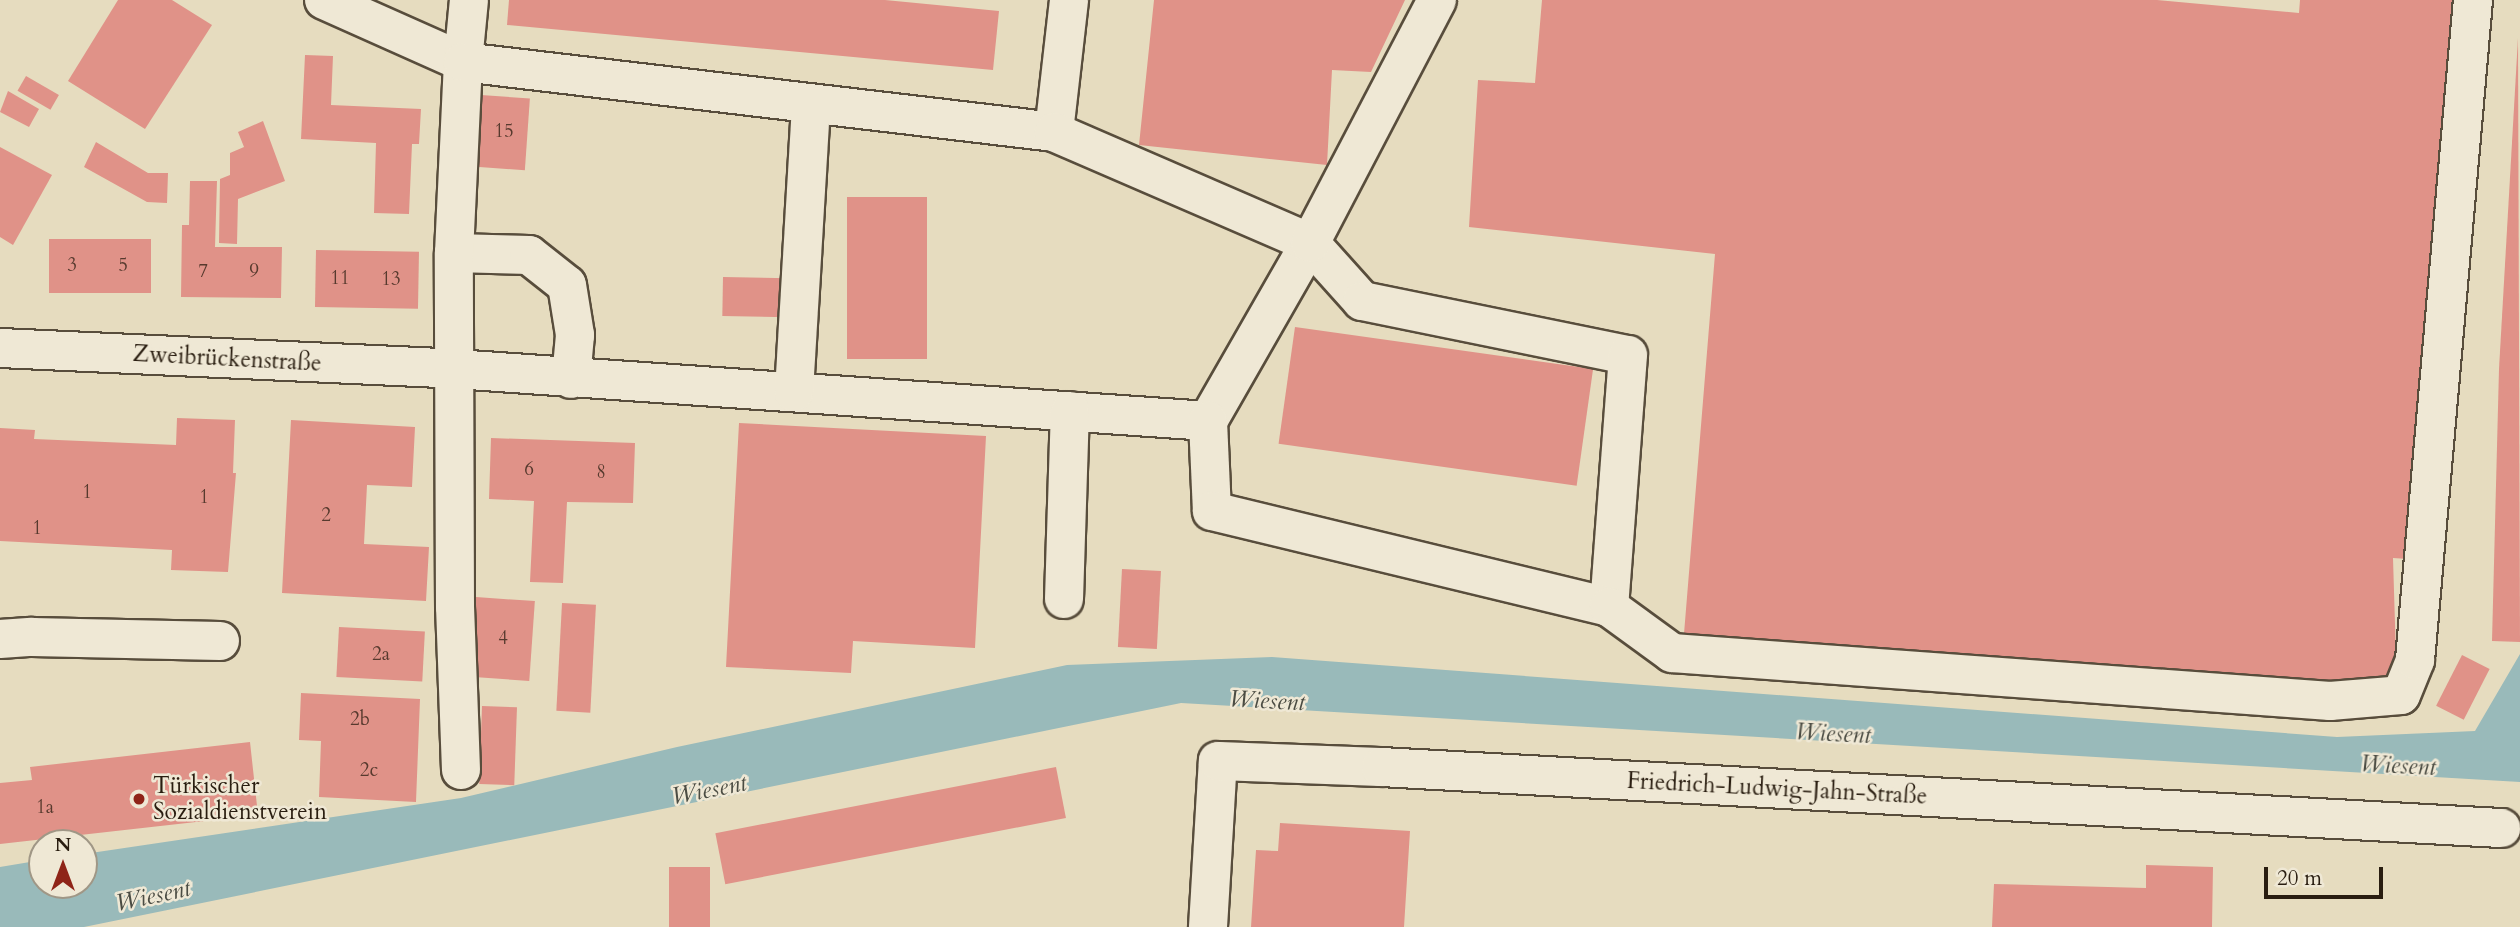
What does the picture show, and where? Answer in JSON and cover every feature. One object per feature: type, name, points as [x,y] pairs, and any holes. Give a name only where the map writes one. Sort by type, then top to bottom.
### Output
[{"type":"street","points":[[324,0],[462,70],[1054,132],[1310,243],[1362,301],[1628,355],[1609,607]]},
{"type":"street","points":[[461,770],[455,607],[454,253],[462,70],[469,0]]},
{"type":"street","points":[[1054,132],[1069,0]]},
{"type":"street","points":[[1437,0],[1310,243],[1208,421],[1212,511],[1609,607],[1672,653],[2330,701],[2401,695],[2415,660],[2473,0]]},
{"type":"street","points":[[794,392],[811,105]]},
{"type":"street","points":[[454,253],[529,255],[567,285],[575,335],[571,379]]},
{"type":"street","name":"Zweibrückenstraße","points":[[0,348],[455,369],[1208,421]]},
{"type":"street","points":[[1064,599],[1070,411]]},
{"type":"street","points":[[0,639],[32,637],[220,641]]},
{"type":"street","name":"Friedrich-Ludwig-Jahn-Straße","points":[[1208,927],[1218,761],[1381,767],[2501,828]]},
{"type":"water","name":"Wiesent","points":[[2520,654],[2520,782],[1181,703],[84,927],[0,927],[0,867],[28,862],[28,899],[98,899],[98,852],[461,798],[677,747],[1067,665],[1272,657],[2337,737],[2475,731]]},
{"type":"building","points":[[118,0],[172,0],[212,25],[145,129],[68,81]]},
{"type":"building","points":[[509,0],[885,0],[999,11],[993,70],[507,25]]},
{"type":"building","points":[[1154,0],[1405,0],[1371,72],[1332,70],[1327,165],[1139,145]]},
{"type":"building","points":[[1542,0],[2157,0],[2299,13],[2300,0],[2460,0],[2423,560],[2393,558],[2397,690],[1683,646],[1715,254],[1469,227],[1478,80],[1535,83]]},
{"type":"building","points":[[2518,38],[2520,642],[2492,641],[2499,369]]},
{"type":"building","points":[[305,55],[333,56],[331,105],[421,109],[419,144],[412,144],[409,214],[374,213],[376,143],[301,139]]},
{"type":"building","points":[[26,76],[59,95],[50,110],[18,91]]},
{"type":"building","points":[[8,91],[39,109],[29,127],[0,112]]},
{"type":"building","points":[[481,95],[530,98],[525,170],[476,167]]},
{"type":"building","points":[[263,121],[285,181],[238,199],[237,244],[219,243],[220,179],[230,175],[230,153],[244,147],[238,132]]},
{"type":"building","points":[[96,142],[148,173],[168,173],[167,203],[147,202],[84,167]]},
{"type":"building","points":[[0,147],[52,175],[13,245],[0,237]]},
{"type":"building","points":[[190,181],[217,181],[215,247],[282,247],[281,298],[181,297],[182,225],[189,225]]},
{"type":"building","points":[[847,197],[927,197],[927,359],[847,359]]},
{"type":"building","points":[[49,239],[151,239],[151,293],[49,293]]},
{"type":"building","points":[[316,250],[419,252],[418,309],[315,307]]},
{"type":"building","points":[[723,277],[789,278],[788,317],[722,316]]},
{"type":"building","points":[[1295,327],[1593,369],[1577,486],[1279,444]]},
{"type":"building","points":[[177,418],[235,420],[233,473],[236,473],[228,572],[171,570],[172,550],[0,541],[0,428],[35,430],[34,439],[176,445]]},
{"type":"building","points":[[291,420],[415,427],[412,487],[367,485],[364,544],[429,547],[426,601],[282,593]]},
{"type":"building","points":[[739,423],[986,436],[975,648],[853,641],[851,673],[726,667]]},
{"type":"building","points":[[491,438],[635,443],[633,503],[567,502],[563,583],[530,582],[534,501],[489,499]]},
{"type":"building","points":[[1122,569],[1161,571],[1157,649],[1118,647]]},
{"type":"building","points":[[476,597],[535,601],[529,681],[470,677]]},
{"type":"building","points":[[562,603],[596,605],[590,713],[556,711]]},
{"type":"building","points":[[339,627],[425,632],[422,681],[336,677]]},
{"type":"building","points":[[2462,655],[2490,669],[2464,720],[2436,706]]},
{"type":"building","points":[[301,693],[420,699],[416,802],[319,797],[321,741],[299,740]]},
{"type":"building","points":[[482,706],[517,707],[514,785],[479,784]]},
{"type":"building","points":[[250,742],[258,815],[98,833],[98,829],[28,829],[28,841],[0,844],[0,783],[32,780],[30,767]]},
{"type":"building","points":[[1056,767],[1066,818],[725,884],[715,833]]},
{"type":"building","points":[[1280,823],[1410,831],[1404,927],[1251,927],[1256,850],[1278,851]]},
{"type":"building","points":[[2146,865],[2213,867],[2212,927],[1992,927],[1994,884],[2146,888]]},
{"type":"building","points":[[669,867],[710,867],[710,927],[669,927]]},
{"type":"place","name":"Türkischer Sozialdienstverein","points":[[139,799]]}]
